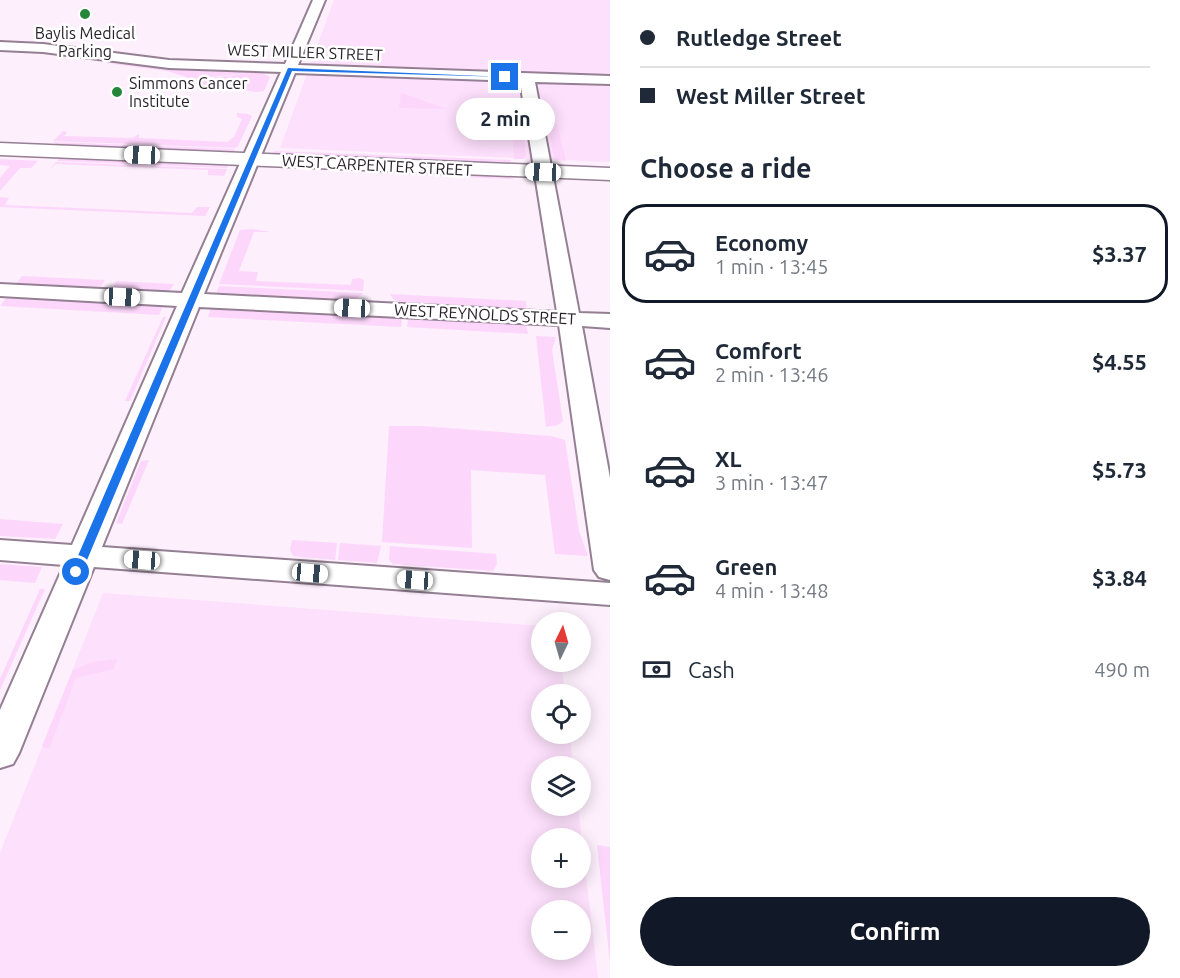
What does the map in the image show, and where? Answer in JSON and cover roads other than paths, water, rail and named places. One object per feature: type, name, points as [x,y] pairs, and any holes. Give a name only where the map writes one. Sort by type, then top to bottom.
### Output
[{"type":"street","points":[[0,753],[190,300],[320,0]]},
{"type":"street","name":"WEST MILLER STREET","points":[[0,46],[43,48],[159,64],[610,80]]},
{"type":"street","points":[[527,78],[610,570]]},
{"type":"street","name":"WEST CARPENTER STREET","points":[[0,149],[610,174]]},
{"type":"street","name":"WEST REYNOLDS STREET","points":[[0,291],[610,321]]},
{"type":"street","points":[[0,549],[610,594]]},
{"type":"place","name":"Baylis Medical Parking","points":[[85,14]]},
{"type":"place","name":"Simmons Cancer Institute","points":[[117,92]]}]
